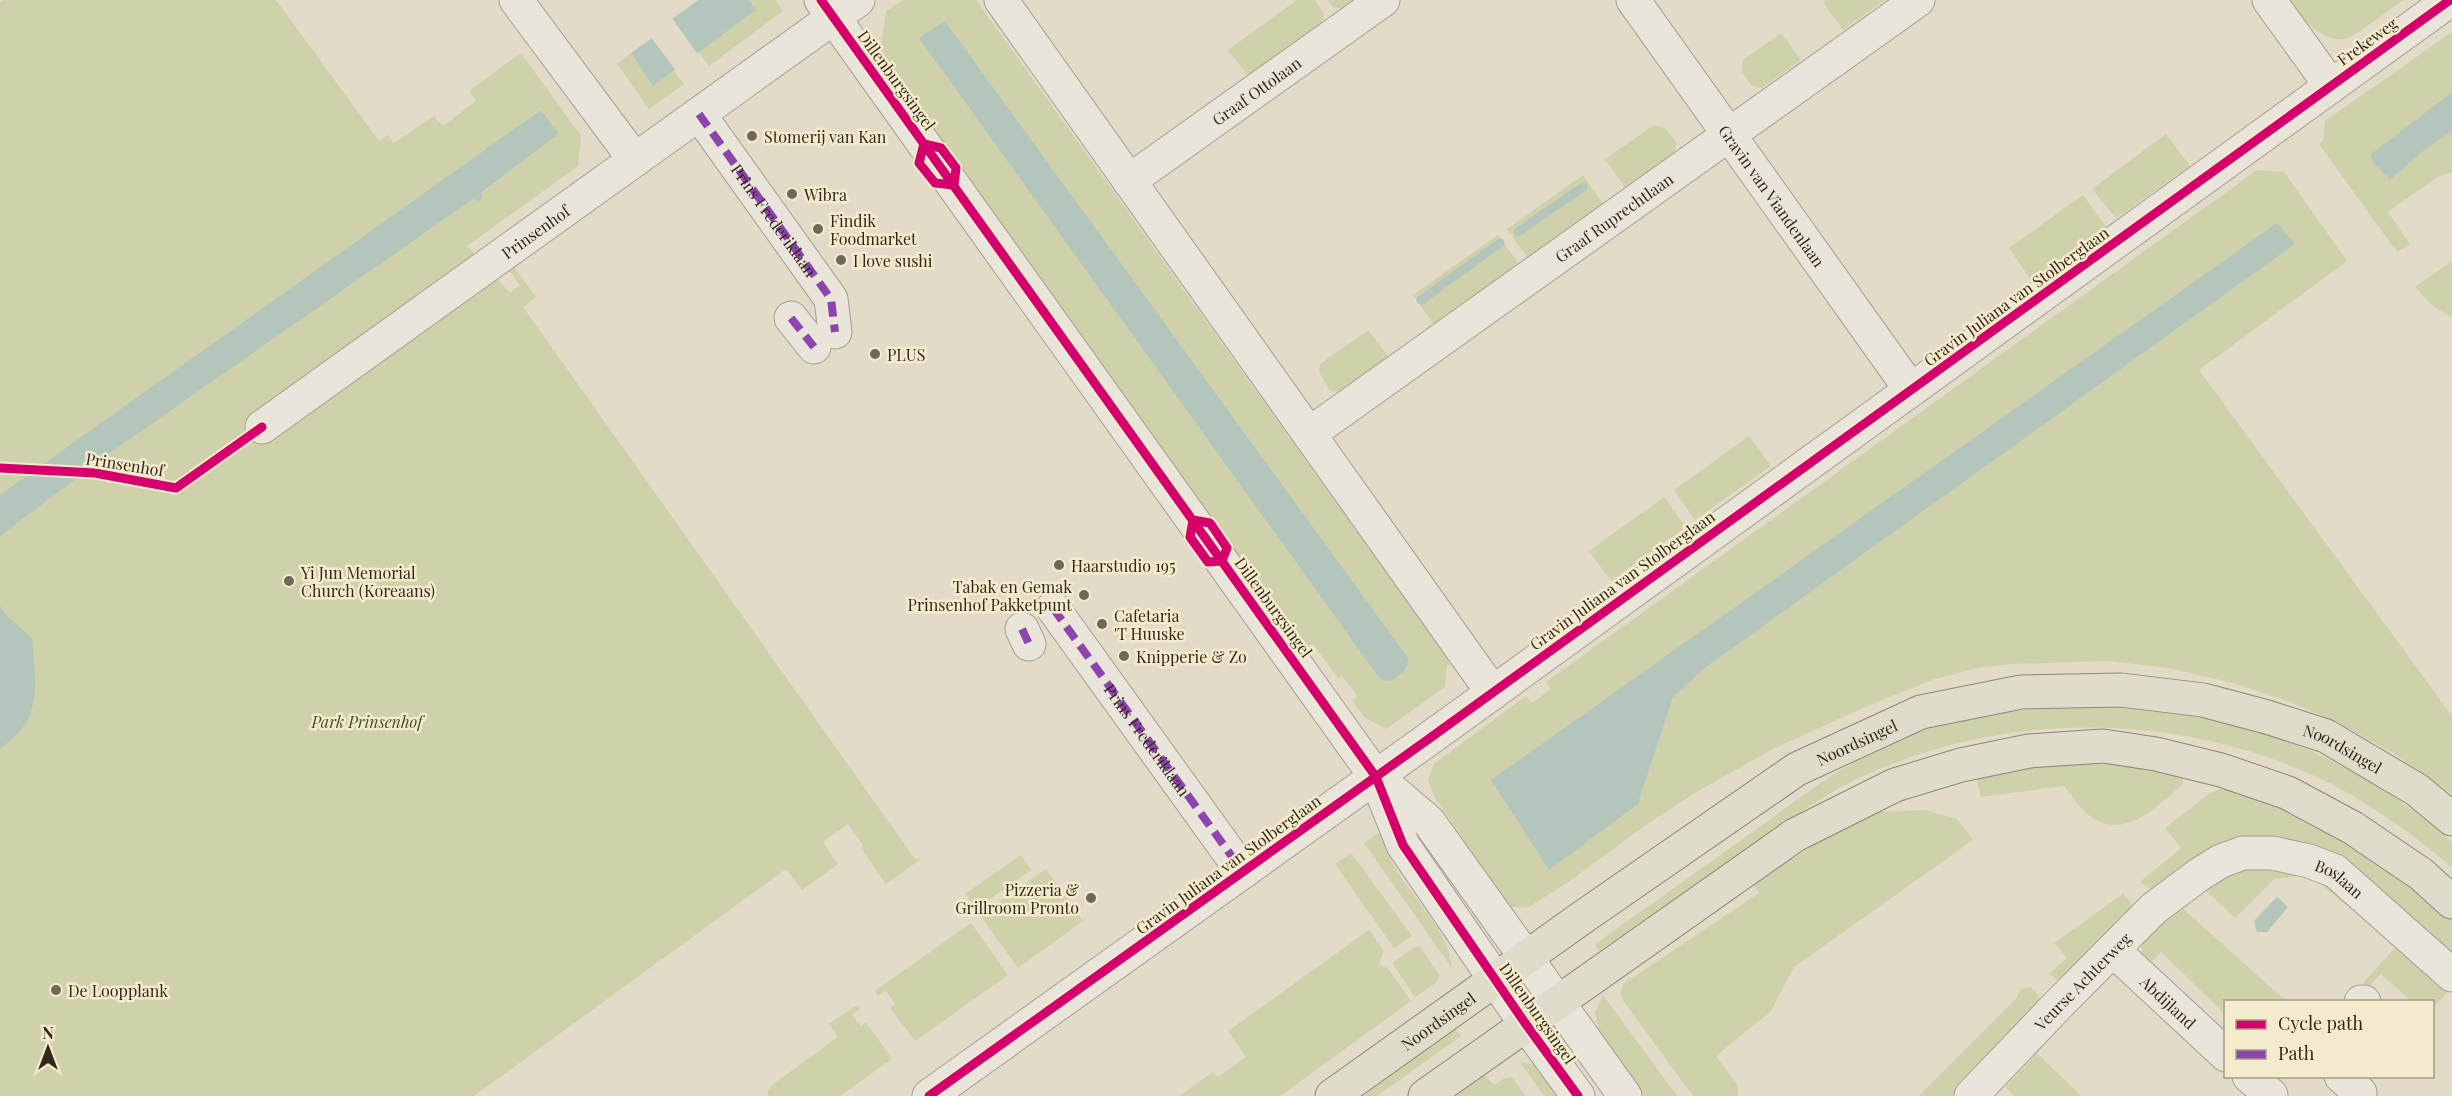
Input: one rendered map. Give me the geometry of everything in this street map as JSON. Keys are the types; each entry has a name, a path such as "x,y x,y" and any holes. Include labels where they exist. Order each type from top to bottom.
{"main road":[{"name":"Noordsingel","path":"1332,1096 1496,978 1797,769 1921,712 2021,692 2121,690 2203,700 2326,736 2417,790 2452,819"},
{"path":"1425,1096 1796,835 1895,786 1961,765 2029,751 2103,747 2156,754 2220,770 2288,793 2353,828 2421,874 2452,902"}],"street":[{"path":"516,0 635,160"},
{"path":"1001,0 1492,693"},
{"name":"Graaf Ottolaan","path":"1129,181 1383,0"},
{"name":"Gravin van Viandenlaan","path":"1633,0 1911,390"},
{"name":"Graaf Ruprechtlaan","path":"1309,434 1918,0"},
{"path":"2269,0 2331,86"},
{"name":"Frekeweg","path":"2331,86 2450,0"},
{"name":"Prinsenhof","path":"262,427 699,114 838,6"},
{"name":"Dillenburgsingel","path":"838,6 1376,777 1403,845 1578,1096"},
{"name":"Gravin Juliana van Stolberglaan","path":"928,1096 1376,777 2331,86"},
{"name":"Prins Frederiklaan","path":"699,114 831,298 825,340 791,318"},
{"name":"Prins Frederiklaan","path":"1053,608 1243,872"},
{"name":"Dillenburgsingel","path":"1376,777 1429,822 1625,1096"},
{"name":"Boslaan","path":"2200,874 2221,861 2243,853 2272,853 2309,861 2335,871 2452,975"},
{"name":"Veurse Achterweg","path":"1971,1096 2153,909 2200,874"},
{"name":"Abdijland","path":"2113,950 2224,1054"}],"green space":[{"name":"Park Prinsenhof","path":"3,0 276,0 379,141 388,135 394,143 434,116 443,126 476,101 469,91 521,53 581,136 578,166 467,246 510,293 520,285 506,267 511,263 536,297 523,307 915,859 922,858 886,884 861,848 863,845 848,824 823,842 838,864 802,890 786,869 474,1096 0,1096 0,2","holes":["541,110 559,134 474,199 421,197"]},
{"path":"749,0 775,0 783,11 709,66 699,52 756,10"},
{"path":"903,0 976,0 1444,653 1450,665 1447,665 1445,687 1386,729 1364,717 1352,700 1358,696 1342,676 1338,678 1313,644 1308,647 1278,605 1275,607 876,53 881,47 886,11","holes":["945,21 1409,659 1406,669 920,38"]},
{"path":"1297,0 1315,0 1324,14 1322,22 1248,76 1228,50"},
{"path":"1328,0 1354,0 1342,9 1333,7"},
{"path":"1826,0 1885,0 1843,30 1823,2"},
{"path":"2288,0 2403,0 2353,36 2339,39 2330,38 2314,28"},
{"path":"2452,32 2452,92 2438,102 2390,180 2421,153 2452,131 2452,172 2439,176 2388,212 2410,244 2397,252 2319,144 2323,140 2325,121"},
{"path":"1781,33 1801,60 1762,88 1752,86 1742,72 1743,60"},
{"path":"631,53 653,85 674,71 684,84 649,109 617,64"},
{"path":"1654,125 1665,128 1676,142 1675,155 1627,190 1605,159"},
{"path":"2166,134 2190,166 2116,218 2092,189"},
{"path":"2257,170 2284,172 2347,261 2199,370 2452,716 2452,794 2393,753 2344,726 2290,702 2233,683 2168,668 2108,661 2013,664 1977,668 1932,680 1865,707 1773,749 1700,790 1650,822 1571,880 1529,907 1510,907 1435,798 1428,780 1434,764 1526,696 1532,703 1551,689 1546,682","holes":["2277,223 2295,244 1702,670 1673,698 1638,804 1492,781"]},
{"path":"1583,175 1603,204 1528,258 1507,229"},
{"path":"2083,195 2106,227 2031,280 2009,248"},
{"path":"1498,235 1519,264 1434,325 1413,295"},
{"path":"2452,261 2452,318 2432,305 2415,287"},
{"path":"1368,330 1389,357 1341,392 1330,391 1319,372 1320,364"},
{"path":"1749,436 1771,466 1695,520 1674,490"},
{"path":"1664,497 1686,527 1611,581 1589,551"},
{"path":"2118,706 2183,714 2222,722 2254,730 2315,753 2373,784 2427,821 2452,842 2452,867 2416,838 2358,799 2317,777 2243,749 2188,737 2132,729 2075,728 2019,732 1963,742 1909,758 1857,779 1799,813 1599,951 1595,944 1814,788 1850,764 1888,744 1933,728 1985,716 2038,709"},
{"path":"2083,763 2121,764 2183,774 2183,784 2162,803 2138,819 2125,824 2112,825 2099,821 2085,812 2064,786 1981,797 1976,777 2045,766"},
{"path":"2226,787 2323,821 2452,912 2452,965 2305,851 2165,890 2151,889 2140,882 2181,848 2165,828 2209,794"},
{"path":"1925,810 1957,819 1973,840 1794,967 1771,1011 1716,1056 1738,1086 1738,1096 1693,1096 1622,999 1623,984 1759,893 1752,884 1825,838 1873,812"},
{"path":"1379,833 1397,871 1438,929 1449,954 1452,968 1364,843"},
{"path":"1351,853 1412,936 1394,948 1335,864"},
{"path":"1021,855 1031,870 976,909 965,894"},
{"path":"2233,862 2312,868 2375,916 2368,923 2310,875 2274,879 2235,918 2201,886"},
{"path":"1046,869 1083,921 1018,968 980,915"},
{"path":"2123,894 2129,900 2132,908 2063,984 2049,974 2067,958 2054,943"},
{"path":"2180,906 2285,1000 2224,1000 2224,1013 2161,952 2147,966 2137,957 2143,950 2140,946"},
{"path":"971,923 1008,975 915,1041 890,1008 895,1004 886,991 878,996 875,991"},
{"path":"1369,930 1384,951 1379,963 1384,968 1387,967 1411,1001 1280,1096 1179,1096 1213,1072 1218,1077 1246,1057 1228,1031"},
{"path":"2402,940 2452,987 2434,1007 2434,1000 2410,1000 2381,974 2368,987 2363,983"},
{"path":"1414,947 1420,947 1439,975 1437,982 1415,997 1392,963"},
{"path":"2031,987 2045,1004 1952,1096 1919,1096 2016,999 2021,989"},
{"path":"1603,995 1677,1096 1644,1096 1599,1031 1595,1012"},
{"path":"857,1005 860,1009 852,1015 861,1026 866,1022 892,1059 840,1096 768,1096 772,1085 838,1037 829,1024"},
{"path":"1455,1029 1461,1036 1377,1096 1363,1096"},
{"path":"2037,1053 2081,1096 2014,1096 2005,1087"},
{"path":"1520,1062 1541,1066 1569,1096 1544,1096"},
{"path":"1484,1074 1494,1085 1505,1078 1512,1077 1525,1096 1452,1096"}],"shaded area":[{"path":"698,0 749,0 756,10 653,86 631,53 675,22 672,19"},
{"path":"945,21 1409,659 1405,670 1397,677 1390,681 1380,679 919,38"},
{"path":"2452,92 2452,131 2421,153 2390,180 2374,163 2370,155"},
{"path":"541,110 559,134 481,193 483,197 479,201 473,199 110,453 0,536 0,495"},
{"path":"2277,223 2295,244 1702,670 1673,698 1638,804 1549,870 1491,780"},
{"path":"0,606 7,616 32,638 35,695 24,726 0,749"},
{"path":"2277,897 2288,907 2267,932 2257,932 2254,921"}],"pier":[{"path":"671,17 699,56 677,72 650,36 671,22"}],"waterway":[{"path":"1518,232 1583,187"},
{"path":"1421,300 1500,243"}],"marked path":[{"path":"699,114 831,299 835,332"},
{"path":"791,318 814,347"},
{"path":"1053,608 1243,872"},
{"path":"1022,629 1029,644"}],"cycle path":[{"path":"821,0 1376,777 1403,845 1578,1096"},
{"path":"929,1096 1430,738 2450,0"},
{"path":"924,144 941,148 956,168 954,185 935,183 919,163 924,144"},
{"path":"0,468 95,473 176,488 262,427"},
{"path":"1193,520 1210,523 1227,548 1222,561 1208,562 1190,537 1193,520"}],"place":[{"name":"Stomerij van Kan","path":"752,136"},
{"name":"Wibra","path":"792,194"},
{"name":"Findik Foodmarket","path":"818,229"},
{"name":"I love sushi","path":"841,260"},
{"name":"PLUS","path":"875,354"},
{"name":"Haarstudio 195","path":"1059,565"},
{"name":"Yi Jun Memorial Church (Koreaans)","path":"289,581"},
{"name":"Tabak en Gemak Prinsenhof Pakketpunt","path":"1084,595"},
{"name":"Cafetaria 'T Huuske","path":"1102,624"},
{"name":"Knipperie & Zo","path":"1124,656"},
{"name":"Pizzeria & Grillroom Pronto","path":"1091,898"},
{"name":"De Loopplank","path":"56,990"}]}
